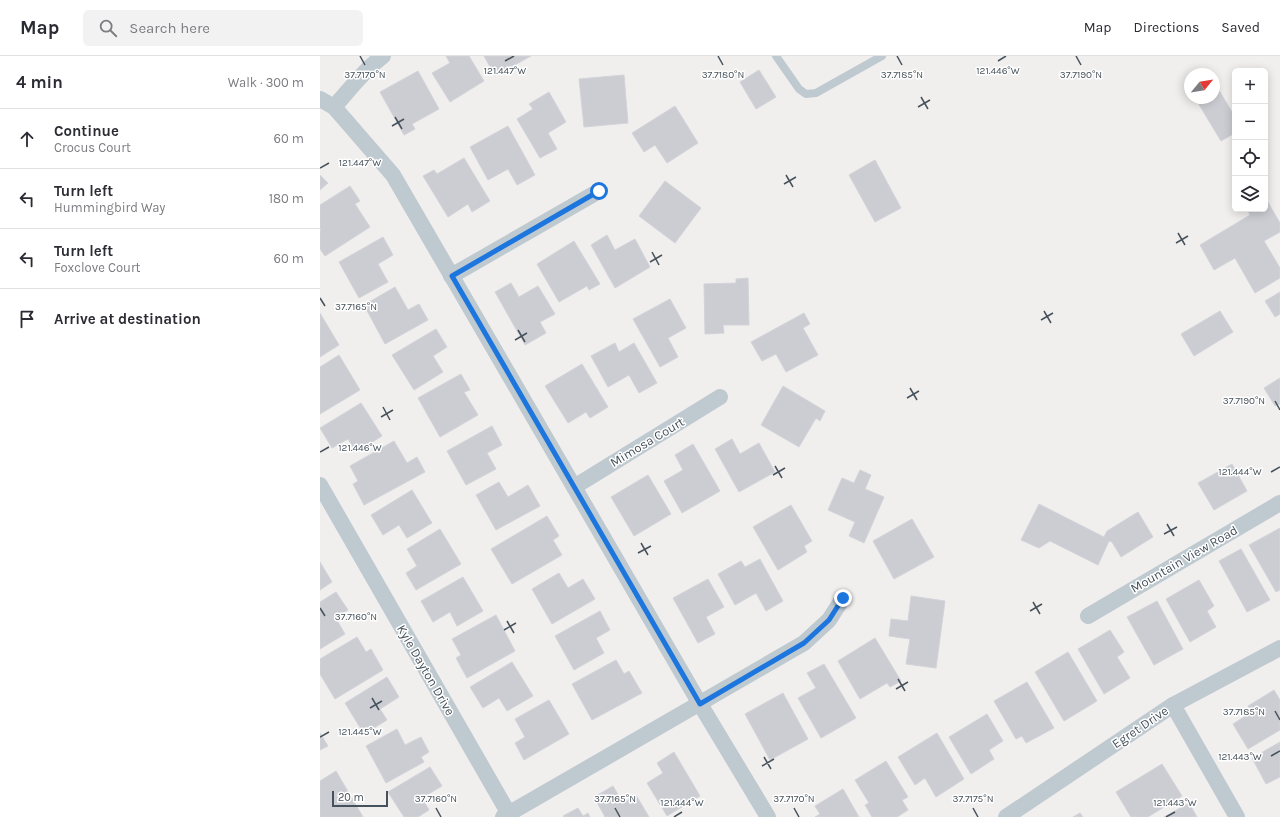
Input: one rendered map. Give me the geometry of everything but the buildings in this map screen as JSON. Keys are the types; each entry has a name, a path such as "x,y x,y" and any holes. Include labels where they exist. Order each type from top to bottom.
{"street":[{"path":"334,107 359,77 371,65 384,56"},
{"path":"320,99 334,107 393,175 700,704 768,817"},
{"path":"452,276 599,191"},
{"name":"Mimosa Court","path":"574,487 720,397"},
{"name":"Kyle Dayton Drive","path":"320,485 506,815"},
{"name":"Mountain View Road","path":"1088,616 1280,503"},
{"path":"506,815 804,643 829,620 843,598"},
{"name":"Egret Drive","path":"1006,817 1173,705 1280,648"},
{"path":"1173,705 1237,817"}],"lane":[{"path":"776,56 799,89 806,94 816,93 882,56"}],"route":[{"path":"599,191 452,276 700,704 804,643 829,620 843,598"}]}
